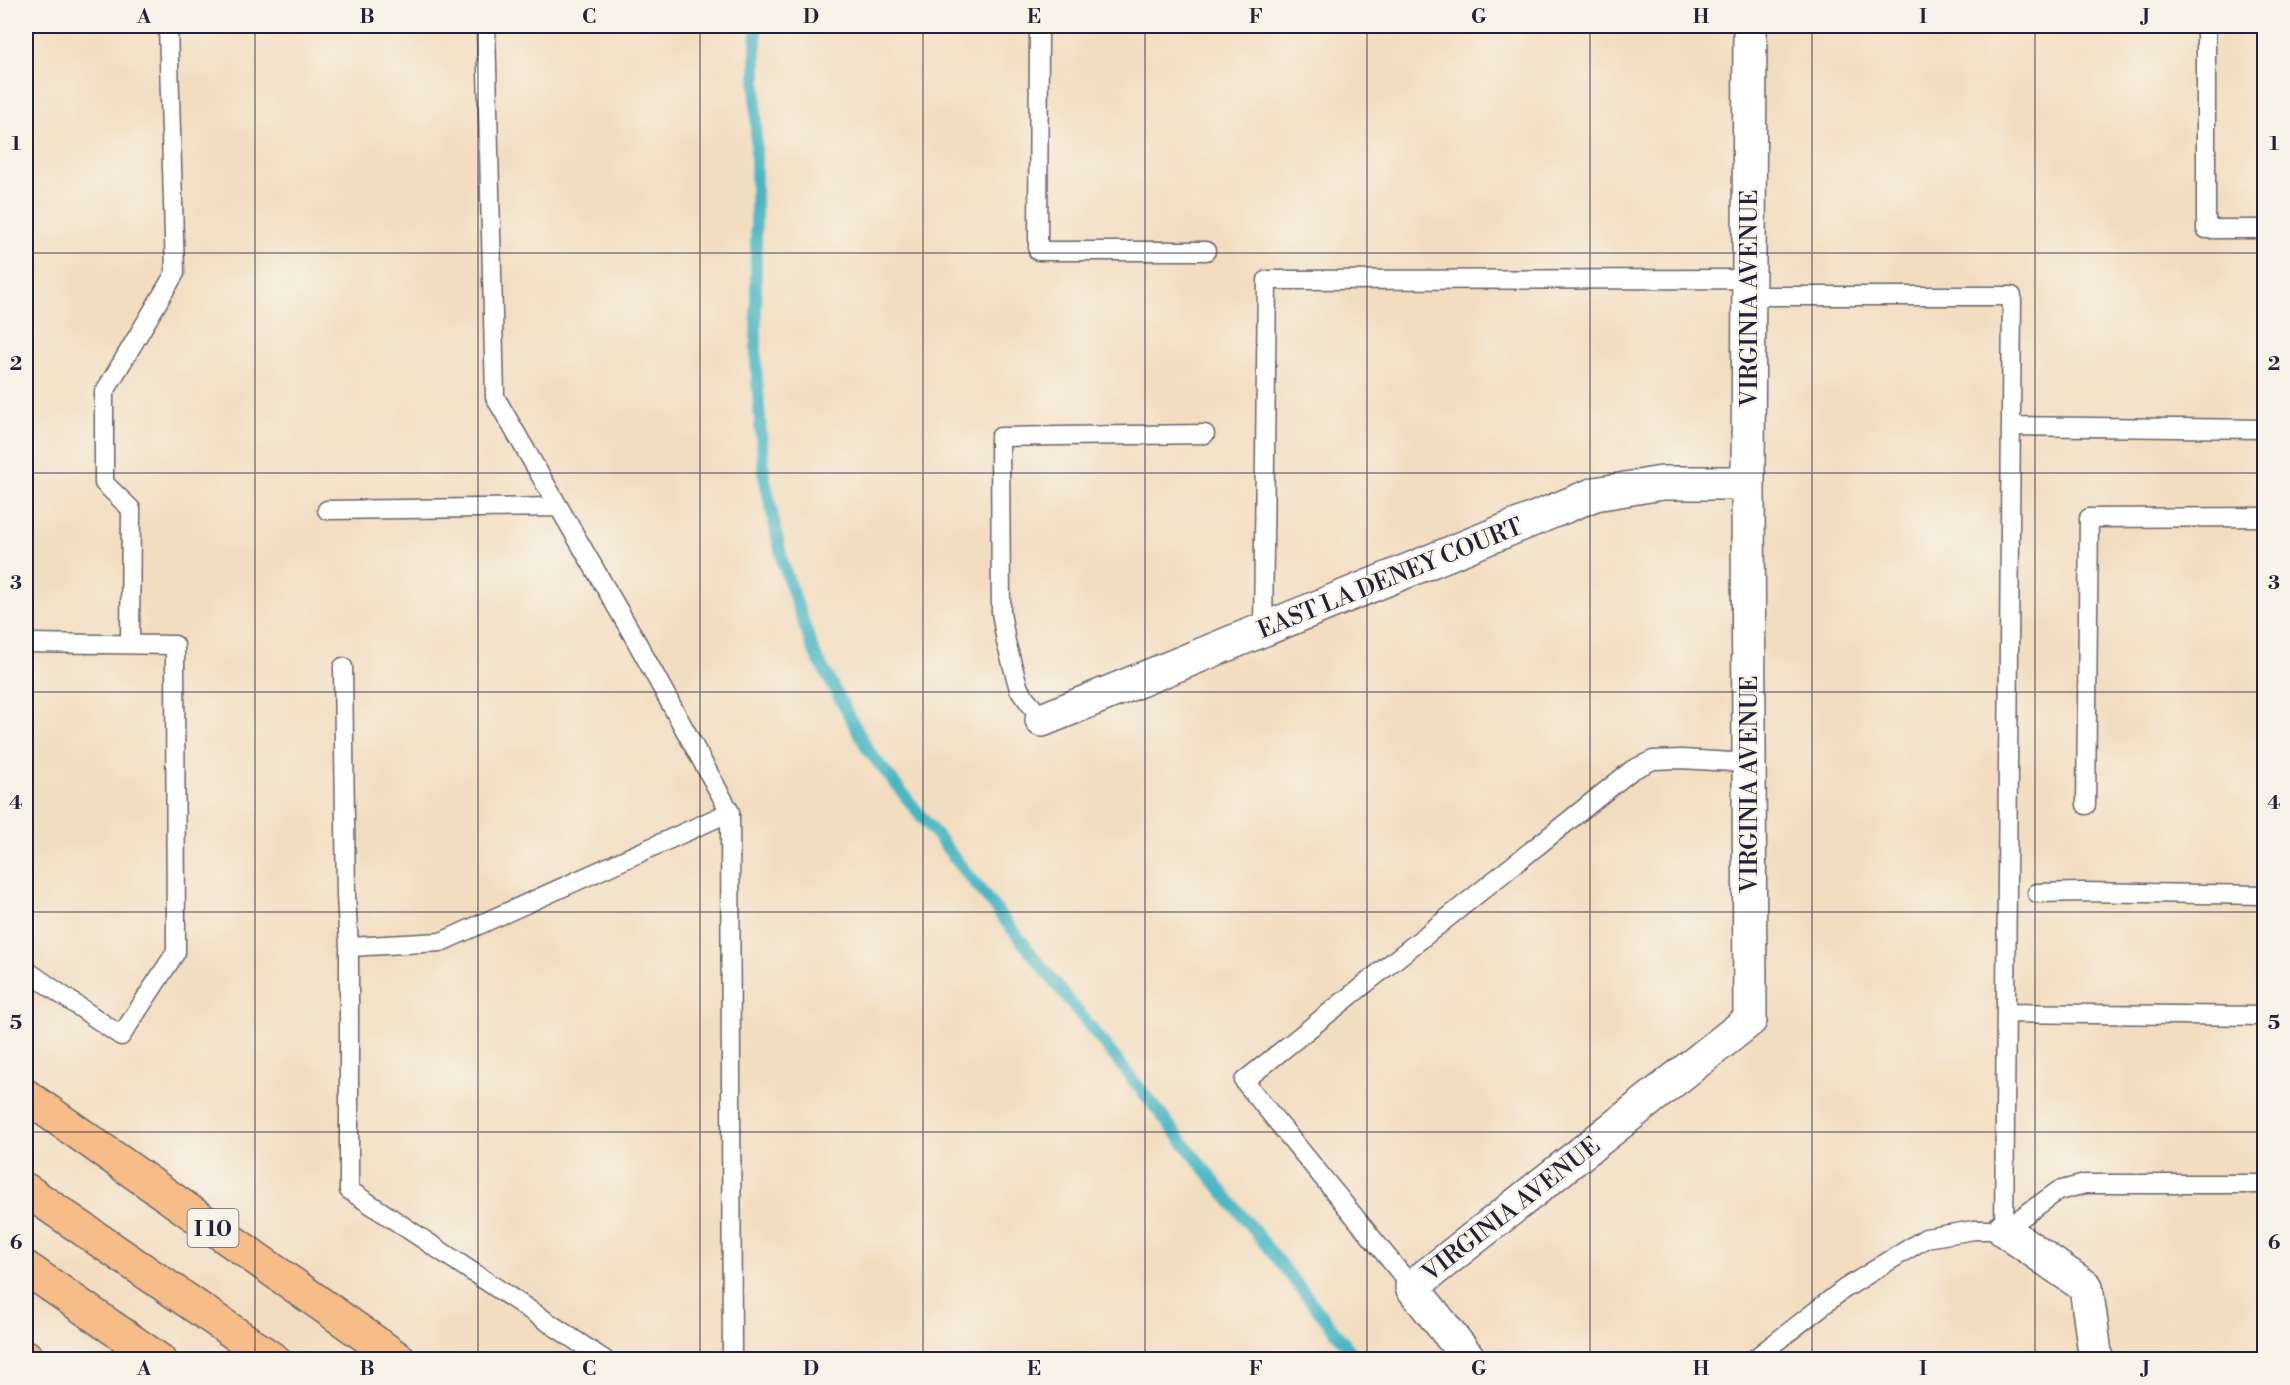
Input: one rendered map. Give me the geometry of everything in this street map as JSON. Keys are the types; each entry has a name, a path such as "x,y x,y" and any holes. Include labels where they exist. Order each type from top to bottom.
{"highway":[{"name":"I 10","path":"26,1096 400,1359"},
{"path":"26,1190 274,1359"},
{"path":"26,1268 159,1359"}],"street":[{"name":"VIRGINIA AVENUE","path":"1470,1359 1412,1287 1750,1020 1748,483 1750,26"},
{"name":"EAST LA DENEY COURT","path":"1042,720 1595,494 1662,483 1748,483"},
{"path":"2004,1230 2086,1287 2096,1359"}],"lane":[{"path":"130,644 131,509 104,483 104,393 175,273 168,26"},
{"path":"486,26 495,397 634,636 730,812 732,1359"},
{"path":"1039,26 1038,251 1206,251"},
{"path":"2206,26 2206,229 2265,229"},
{"path":"1263,631 1267,280 1749,287 2012,296 2004,1230"},
{"path":"2011,426 2265,429"},
{"path":"1042,720 1019,689 1010,664 1003,622 1000,437 1205,434"},
{"path":"327,510 558,507"},
{"path":"2086,805 2089,518 2265,517"},
{"path":"26,643 175,645 176,952 121,1036 26,970"},
{"path":"343,667 346,896 349,947 349,1190 605,1359"},
{"path":"1412,1287 1244,1081 1632,770 1653,760 1681,759 1749,763"},
{"path":"349,947 441,942 730,812"},
{"path":"2037,894 2081,892 2265,895"},
{"path":"2006,1013 2265,1016"},
{"path":"1753,1359 1845,1288 1926,1238 1974,1230 2004,1230 2058,1191 2085,1184 2265,1184"}],"waterway":[{"path":"756,26 756,364 764,475 783,564 813,650 868,750 1358,1360"}]}
